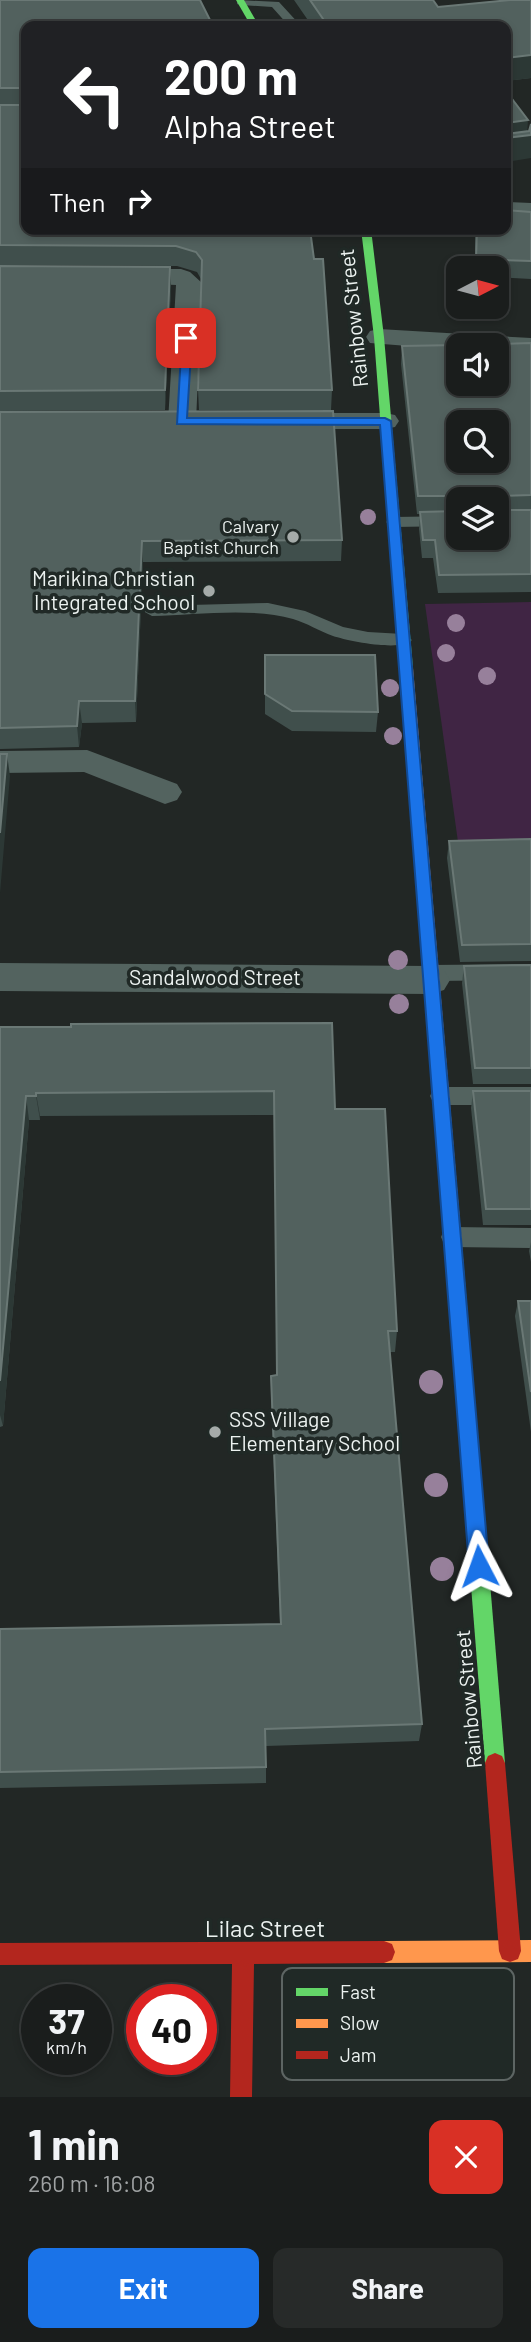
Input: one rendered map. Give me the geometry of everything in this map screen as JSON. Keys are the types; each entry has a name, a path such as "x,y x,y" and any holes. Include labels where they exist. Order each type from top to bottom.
{"street":[{"path":"240,1 252,21"},
{"path":"511,209 531,211"},
{"name":"Rainbow Street","path":"367,235 379,337 510,1951"},
{"path":"95,276 181,277 189,283 181,422"},
{"path":"379,337 531,346"},
{"path":"249,422 385,421"},
{"path":"0,762 87,761 165,792"},
{"name":"Sandalwood Street","path":"0,977 431,976"},
{"name":"Lilac Street","path":"0,1954 531,1951"},
{"path":"241,2097 243,1952"}],"lane":[{"path":"240,1 275,4 290,21"},
{"path":"394,522 446,521"},
{"path":"152,611 268,608 299,615 339,632 368,638 403,640"},
{"path":"431,976 531,972"},
{"path":"441,1096 531,1096"},
{"path":"452,1237 531,1238"}],"shaded area":[{"path":"531,602 531,840 458,842 425,604"}],"building":[{"path":"0,0 200,0 210,21 21,21 21,88 0,88"},
{"path":"310,0 433,0 438,7 531,0 531,55 511,57 511,21 325,21"},
{"path":"511,98 528,120 511,122"},
{"path":"0,105 21,105 21,235 310,235 314,259 323,259 332,390 198,390 202,260 196,252 176,246 0,245"},
{"path":"531,124 531,135 511,137 511,133 529,131"},
{"path":"511,210 531,212 531,261 509,260 509,256 476,256 477,235 511,235"},
{"path":"0,266 170,267 165,390 0,391"},
{"path":"531,343 531,495 509,496 509,487 446,487 446,496 418,496 402,346 446,345 446,396 509,396 509,344"},
{"path":"333,411 342,540 142,541 135,701 79,701 77,726 0,728 0,412"},
{"path":"509,510 531,510 531,574 439,575 435,540 423,540 420,512 446,511 446,550 509,550"},
{"path":"265,655 375,655 378,712 292,711 265,694"},
{"path":"0,754 7,754 0,833"},
{"path":"531,839 531,944 462,945 449,841"},
{"path":"531,965 531,1068 475,1068 464,966"},
{"path":"332,1023 335,1109 385,1109 397,1331 388,1331 422,1724 265,1729 266,1767 0,1772 0,1629 281,1624 271,1376 277,1375 274,1091 36,1093 36,1096 26,1096 0,1381 0,1027 71,1027 71,1024"},
{"path":"473,1091 531,1091 531,1209 486,1209"},
{"path":"518,1301 531,1301 531,1392"}],"traffic: fast":[{"path":"240,0 252,21"},
{"path":"367,235 379,337 406,668"},
{"path":"455,1269 495,1763"}],"traffic: slow":[{"path":"406,668 455,1269"},
{"path":"384,1952 531,1951"}],"traffic: jam":[{"path":"495,1763 510,1951"},
{"path":"241,2097 243,1952"},
{"path":"0,1954 384,1952"}],"place":[{"name":"Calvary Baptist Church","path":"293,537"},
{"name":"Marikina Christian Integrated School","path":"209,591"},
{"name":"SSS Village Elementary School","path":"215,1432"}],"route":[{"path":"186,338 181,422 385,421 479,1566"}]}
